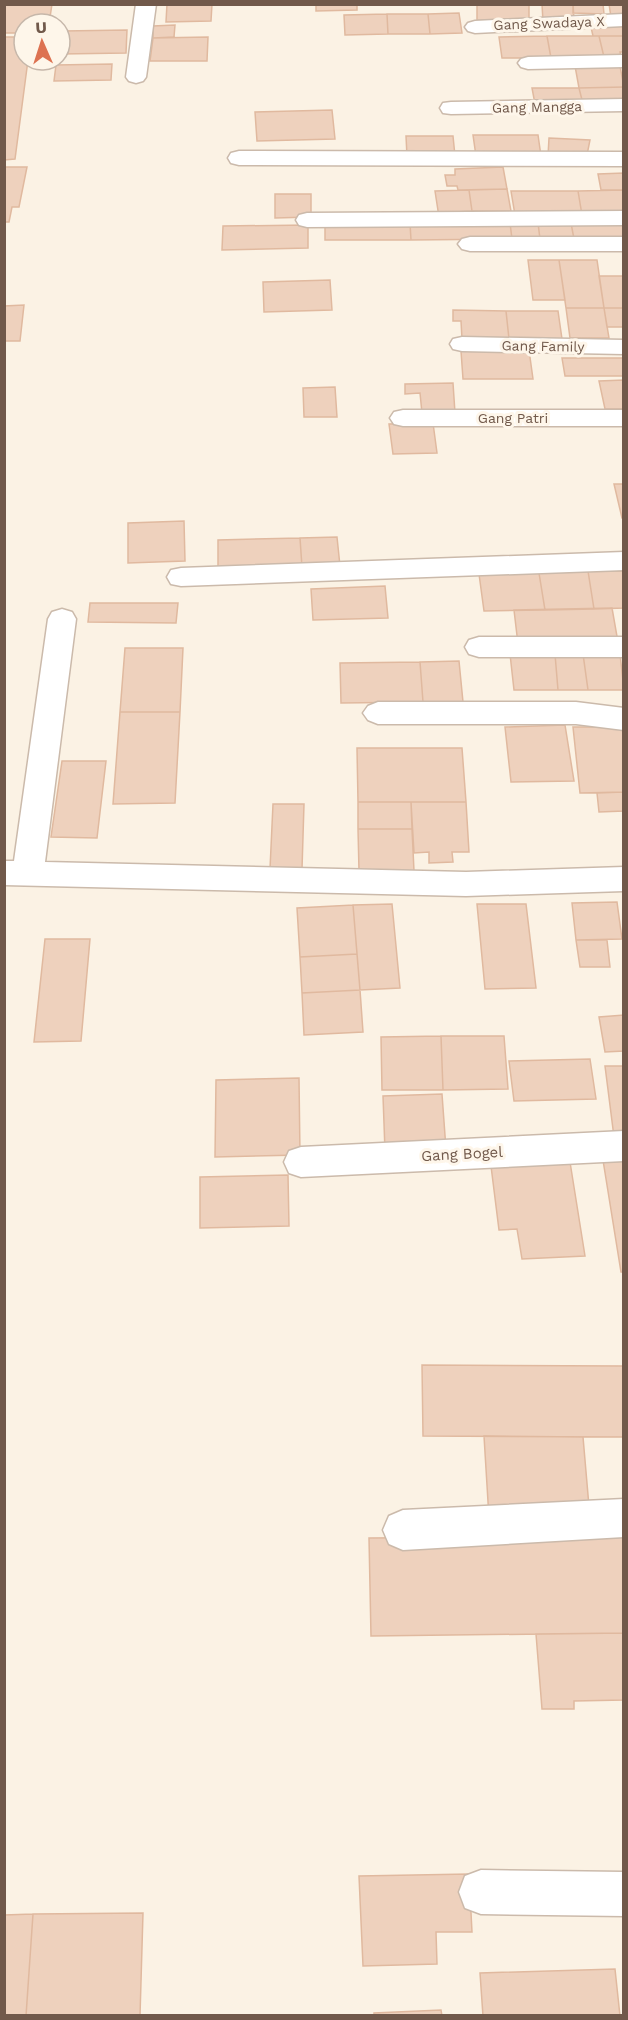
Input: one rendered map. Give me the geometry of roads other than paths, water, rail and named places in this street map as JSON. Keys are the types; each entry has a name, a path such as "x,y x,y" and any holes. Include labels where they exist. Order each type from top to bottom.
{"street":[{"path":"136,77 146,4"},
{"name":"Gang Swadaya X","path":"475,27 624,20"},
{"path":"528,63 624,62"},
{"name":"Gang Mangga","path":"451,108 624,105"},
{"path":"239,158 624,159"},
{"path":"307,220 624,218"},
{"path":"470,244 624,244"},
{"name":"Gang Family","path":"462,344 624,347"},
{"name":"Gang Patri","path":"403,418 624,417"},
{"path":"182,577 624,561"},
{"path":"62,619 16,873 466,884 624,879"},
{"path":"479,647 624,647"},
{"path":"378,713 576,713 624,719"},
{"name":"Gang Bogel","path":"301,1162 624,1146"},
{"path":"403,1530 624,1518"},
{"path":"481,1892 624,1894"}]}
